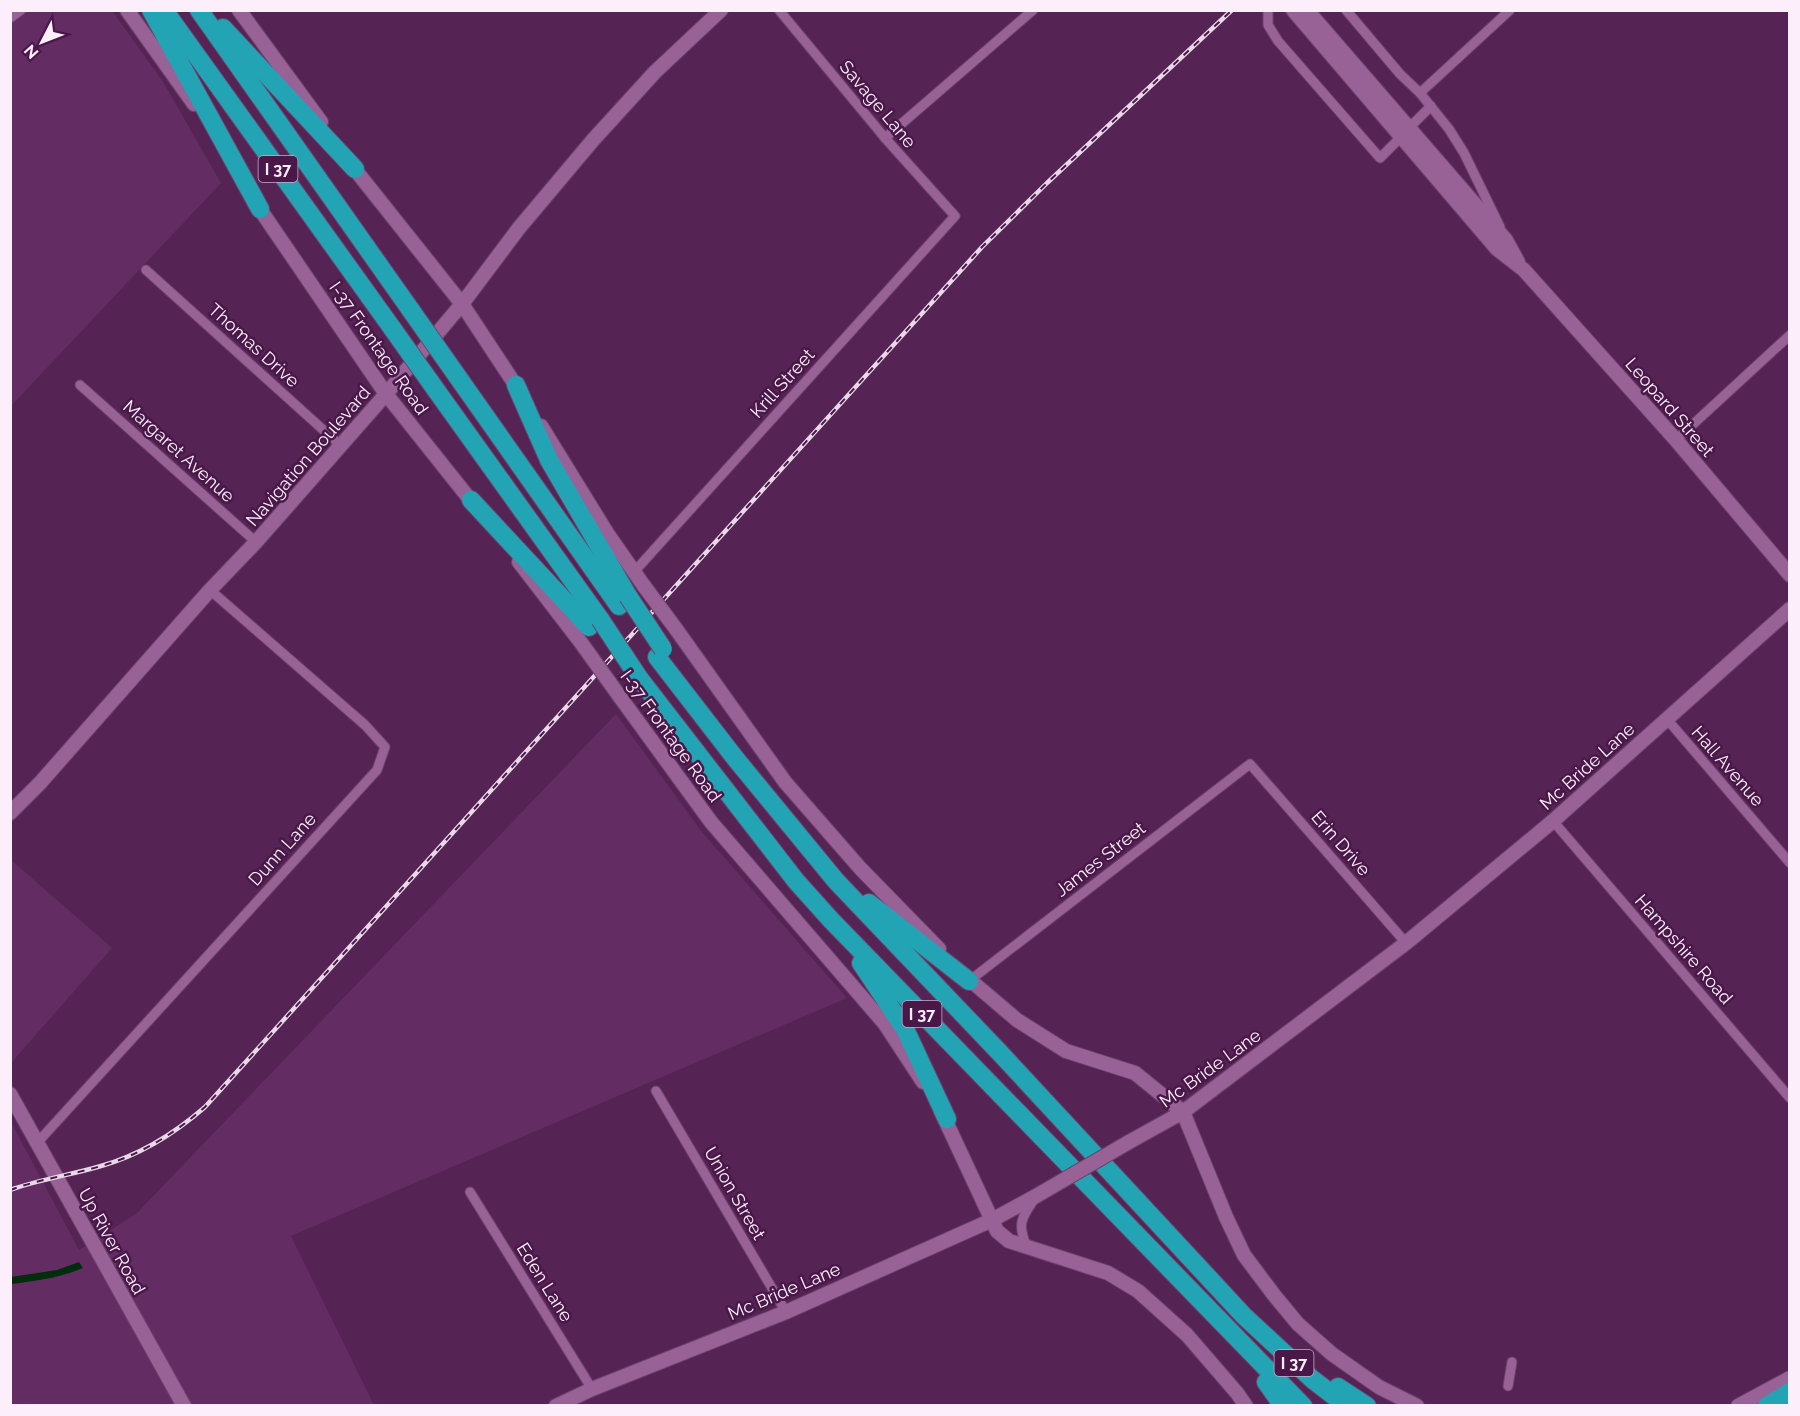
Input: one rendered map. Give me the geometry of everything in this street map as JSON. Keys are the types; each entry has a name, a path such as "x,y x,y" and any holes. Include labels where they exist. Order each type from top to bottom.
{"highway":[{"path":"151,10 260,209"},
{"name":"I 37","path":"164,10 436,390 590,630 639,678 796,881 831,920 1228,1330 1283,1406"},
{"name":"I 37","path":"199,10 455,373 624,601 700,713 767,798 836,881 1002,1054 1244,1316 1312,1379 1347,1406"},
{"path":"207,10 355,169"},
{"path":"516,385 549,460 624,601"},
{"path":"471,500 590,630"},
{"path":"767,798 862,897 969,981"},
{"path":"831,920 905,1029 947,1119"},
{"path":"1244,1316 1265,1327 1332,1383 1367,1406"},
{"path":"1228,1330 1303,1406"},
{"path":"1767,1406 1790,1392"}],"main road":[{"name":"I-37 Frontage Road","path":"127,10 186,92 260,209 386,394 471,500"},
{"path":"239,10 355,169 462,304 516,385 607,533 785,782 860,868 969,981 1017,1020 1066,1051 1135,1072 1183,1112 1244,1255 1274,1295 1298,1324 1332,1354 1379,1387 1417,1406"},
{"name":"Navigation Boulevard","path":"10,813 40,783 386,394 462,304 519,228 593,140 655,72 721,10"},
{"name":"Leopard Street","path":"1301,13 1405,133 1506,240 1520,266"},
{"name":"Leopard Street","path":"1405,133 1497,249 1520,266 1676,440 1790,575"},
{"name":"Mc Bride Lane","path":"556,1406 592,1389 786,1312 992,1220 1183,1112 1406,943 1553,821 1790,609"},
{"name":"I-37 Frontage Road","path":"590,630 620,697 711,822 885,1024 947,1119 992,1220 1002,1236 1027,1248 1108,1273 1138,1291 1187,1335 1246,1406"},
{"name":"Up River Road","path":"10,1094 184,1406"},
{"path":"1738,1406 1790,1378"}],"street":[{"path":"10,18 21,10"},
{"name":"Savage Lane","path":"780,10 885,138 955,216"},
{"path":"885,138 1033,10"},
{"path":"1268,10 1268,26 1278,41 1380,158 1431,106"},
{"path":"1346,10 1449,129 1464,153 1506,240"},
{"path":"1420,93 1510,10"},
{"name":"Krill Street","path":"634,572 955,216"},
{"name":"Thomas Drive","path":"146,270 340,445"},
{"path":"1676,440 1790,335"},
{"name":"Margaret Avenue","path":"80,385 256,542"},
{"name":"Dunn Lane","path":"37,1143 377,770 385,747 365,725 210,590"},
{"name":"Hall Avenue","path":"1666,718 1790,863"},
{"name":"James Street","path":"969,981 1250,764"},
{"name":"Erin Drive","path":"1250,764 1406,943"},
{"name":"Hampshire Road","path":"1553,821 1790,1098"},
{"name":"Union Street","path":"656,1091 786,1312"},
{"name":"Eden Lane","path":"470,1192 592,1389"},
{"path":"1027,1248 1020,1225 1036,1196"},
{"path":"1508,1386 1512,1362"}],"shaded area":[{"path":"11,11 112,11 162,80 221,183 11,406"},
{"path":"616,714 702,832 847,998 291,1236 374,1405 11,1405 10,1120 79,1250 136,1214"},
{"path":"11,860 112,948 11,1063"},
{"path":"79,1262 83,1268 47,1279 11,1284 11,1277 57,1270"}],"railway":[{"path":"10,1190 101,1166 129,1156 169,1135 205,1107 982,247 1232,10"}]}
